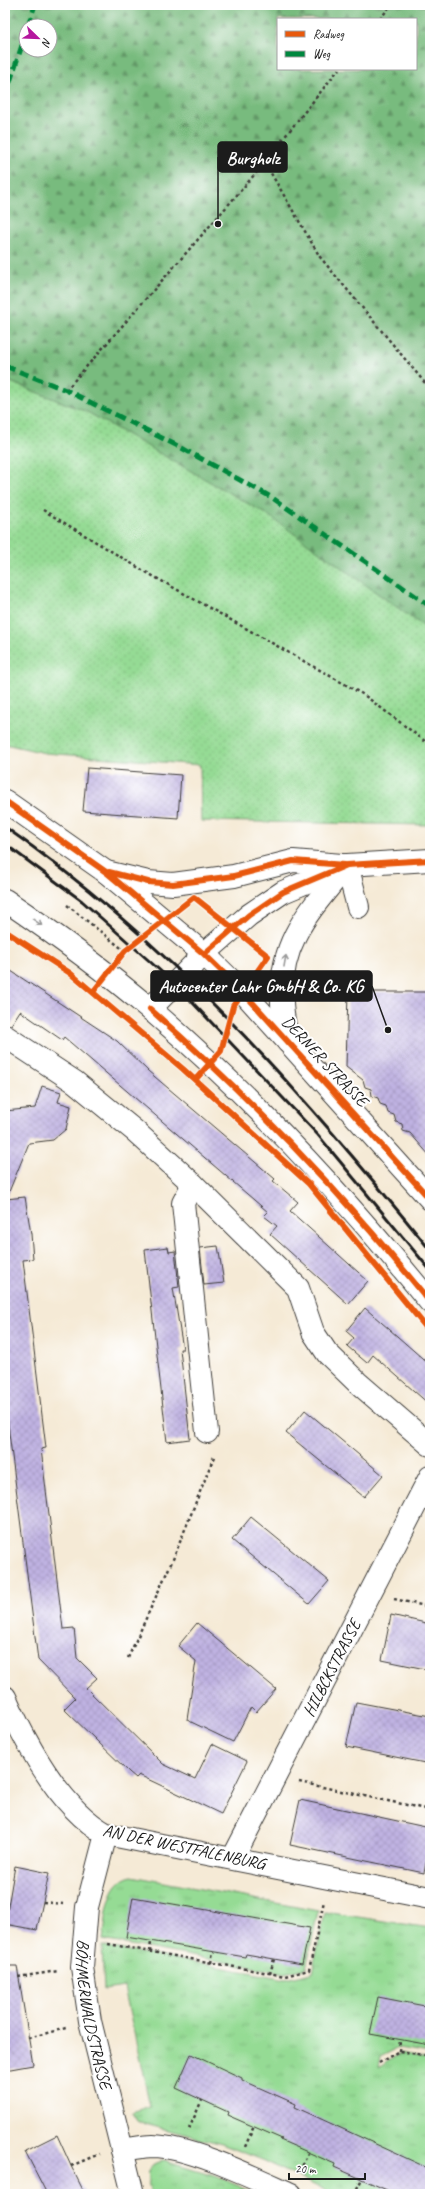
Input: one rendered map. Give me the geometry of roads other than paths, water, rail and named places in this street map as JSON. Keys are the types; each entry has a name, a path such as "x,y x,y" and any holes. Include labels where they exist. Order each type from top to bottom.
{"street":[{"name":"DERNER STRASSE","path":"5,801 106,872 204,954 243,992 430,1199"},
{"path":"106,872 148,882 173,884 234,876 293,861 347,866 430,860"},
{"path":"347,866 358,907"},
{"path":"150,1009 204,954 249,915 283,892 347,866"},
{"path":"288,1042 282,1002 286,954 297,931 347,866"},
{"path":"5,900 62,939 150,1009 210,1062 332,1186 384,1244 430,1302"},
{"path":"5,1036 75,1082 135,1131 193,1184 298,1288 313,1332 327,1353 357,1382 430,1445"},
{"path":"193,1184 183,1203 207,1432"},
{"name":"HILBCKSTRASSE","path":"233,1858 430,1477"},
{"name":"AN DER WESTFALENBURG","path":"5,1698 22,1735 61,1794 94,1827 106,1834 430,1898"},
{"name":"BÖHMERWALDSTRASSE","path":"106,1834 87,1907 82,1967 90,2021 133,2194"},
{"path":"122,2147 152,2146 180,2150 235,2170 291,2194"}],"railway":[{"path":"5,827 65,872 123,920 179,970 284,1078 334,1134 430,1250"},
{"path":"5,844 82,901 174,983 318,1135 430,1270"}],"place":[{"name":"Burgholz","path":"218,224"},
{"name":"Autocenter Lahr GmbH & Co. KG","path":"388,1030"}]}
